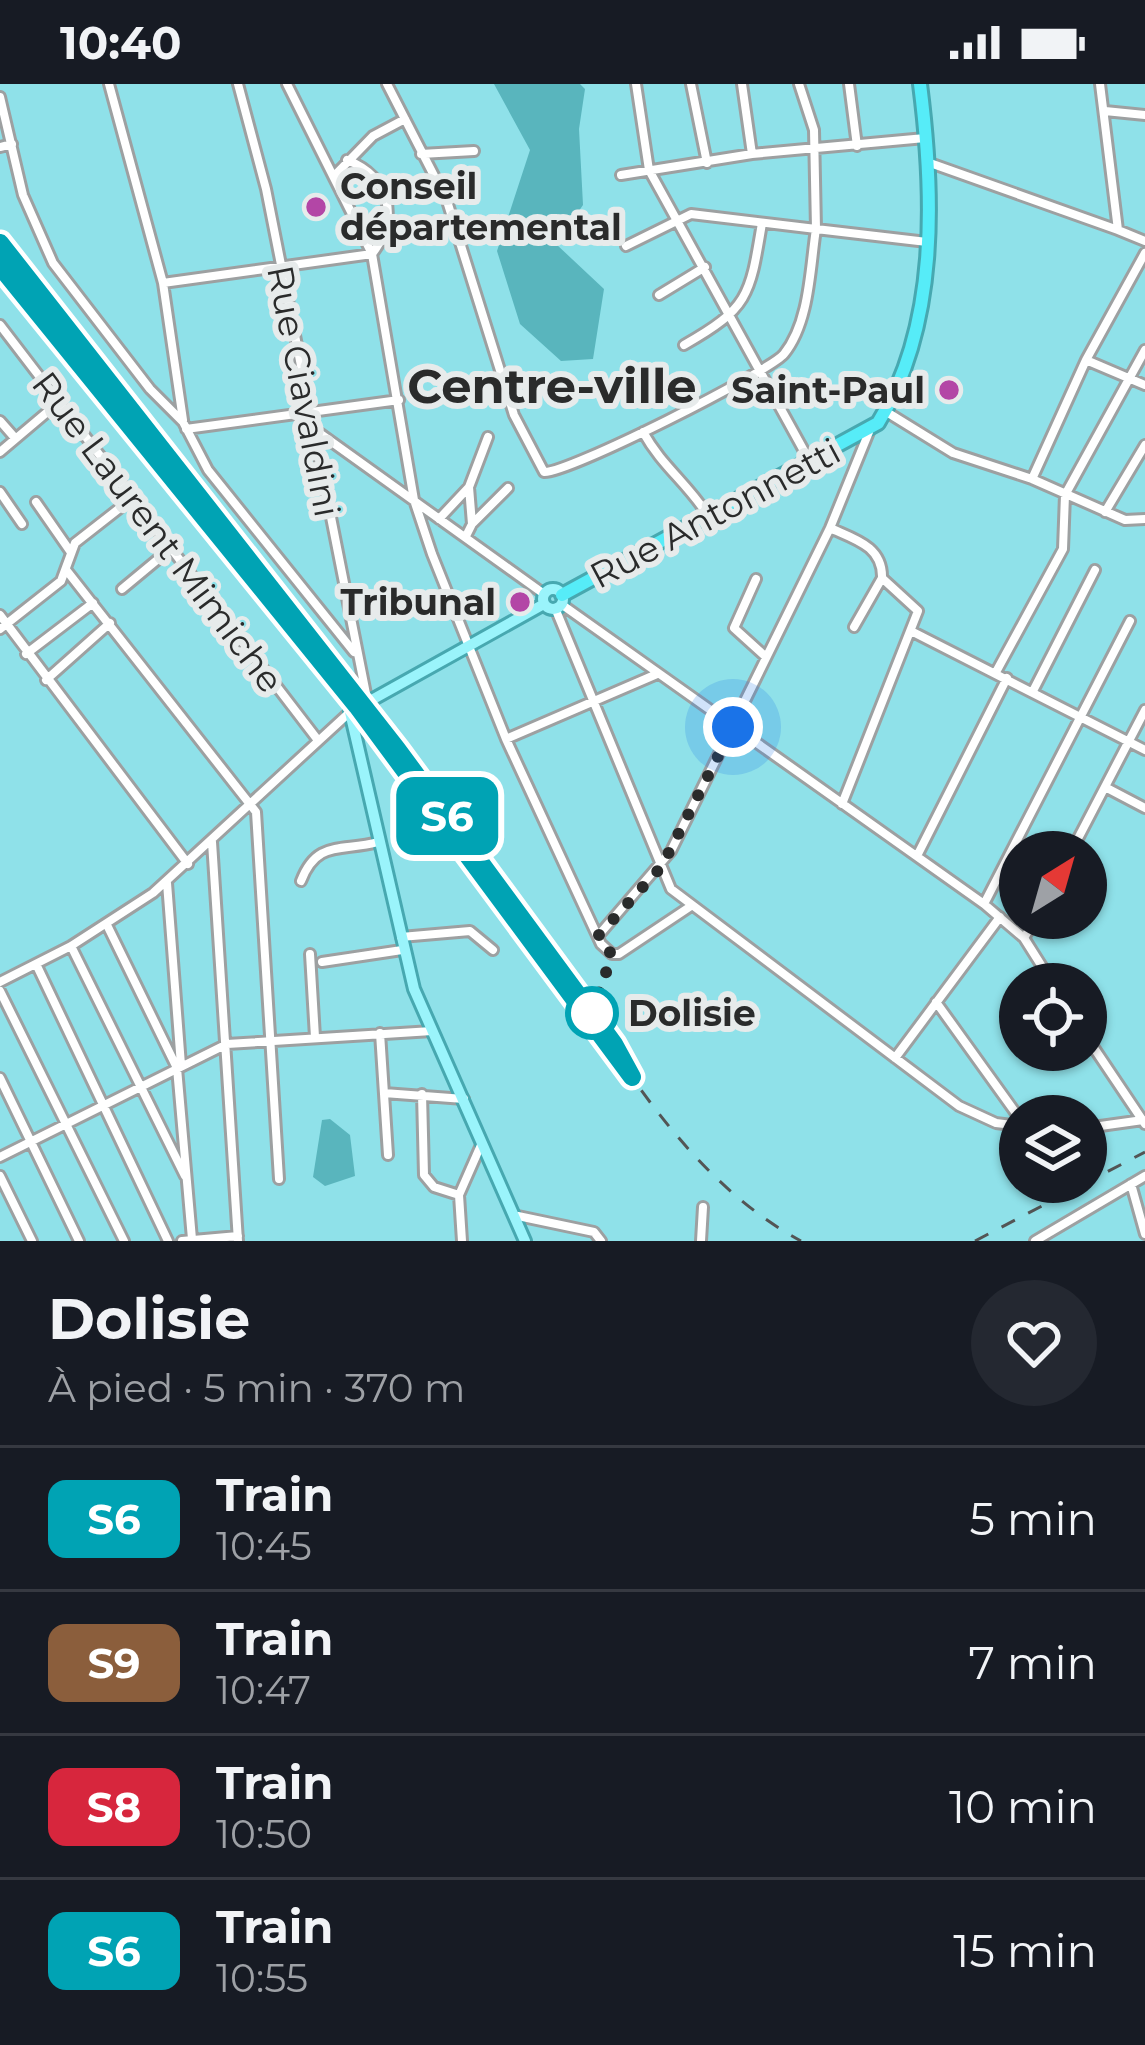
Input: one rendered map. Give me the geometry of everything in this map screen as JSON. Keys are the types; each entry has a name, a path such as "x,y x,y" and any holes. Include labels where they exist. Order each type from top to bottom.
{"highway":[{"path":"869,432 885,411 920,299 930,163 920,84"},
{"name":"Rue Antonnetti","path":"553,601 706,514 869,432"}],"main road":[{"path":"525,1241 518,1216 432,1031 401,943 350,712 553,601"}],"street":[{"path":"109,84 163,283 185,425"},
{"name":"Rue Ciavaldini","path":"238,84 280,264 354,652 368,700"},
{"path":"287,84 372,254 413,500 506,740 598,936 606,950 619,954 691,906"},
{"path":"387,84 452,217 514,415 538,467 553,473 643,432 786,352 796,327 816,229 816,148 799,84"},
{"path":"636,84 650,170 810,461"},
{"path":"691,84 706,163"},
{"path":"742,84 752,154"},
{"path":"849,84 856,146"},
{"path":"1100,84 1118,230"},
{"path":"0,97 23,195 46,251 151,389 185,425 208,470 354,652"},
{"path":"1105,111 1145,115"},
{"path":"334,175 387,125 405,119"},
{"path":"621,175 752,154 926,137"},
{"path":"0,147 12,144"},
{"path":"421,154 474,151"},
{"path":"347,160 374,176 389,204 387,230 372,254"},
{"path":"930,163 1145,241"},
{"path":"626,246 679,217 709,214 927,242"},
{"path":"684,345 731,319 751,280 762,223"},
{"path":"1032,479 1086,360 1145,253"},
{"path":"163,283 372,254"},
{"path":"659,295 704,268"},
{"name":"Rue Laurent Mimiche","path":"0,325 4,338 317,739"},
{"path":"996,672 1063,549 1065,495 1145,350"},
{"path":"1086,360 1145,385"},
{"path":"185,425 399,400"},
{"path":"0,452 58,403"},
{"path":"885,411 953,453 1032,479 1105,512 1136,522 1145,519"},
{"path":"0,421 15,438"},
{"path":"311,427 999,916"},
{"path":"643,432 664,471 687,482 706,514"},
{"path":"598,936 662,866 830,528 869,432"},
{"path":"439,519 469,488 488,437"},
{"path":"1105,512 1145,445"},
{"path":"469,488 472,524"},
{"path":"466,536 508,488"},
{"path":"0,492 22,524"},
{"path":"3,627 67,572 70,550 130,500"},
{"path":"36,502 70,550"},
{"path":"830,528 869,547 882,564 882,578 854,627"},
{"path":"122,590 170,550"},
{"path":"1033,691 1095,570"},
{"path":"67,572 252,803 279,1179"},
{"path":"842,804 917,607 882,578"},
{"path":"756,579 734,628 766,658"},
{"path":"553,601 671,889 971,1114 999,1119"},
{"path":"26,654 93,603"},
{"path":"0,615 3,627 188,864"},
{"path":"984,904 1130,620"},
{"path":"46,680 110,623"},
{"path":"911,631 1145,750"},
{"path":"506,740 657,674"},
{"path":"917,856 1007,678"},
{"path":"1082,831 1145,710"},
{"path":"124,1241 0,987 107,925 167,881 350,712"},
{"path":"1105,787 1145,808"},
{"path":"167,881 189,1183 187,1240 238,1239 212,840"},
{"path":"301,881 308,863 327,848 378,842"},
{"path":"895,1058 999,918"},
{"path":"107,925 179,1066"},
{"path":"322,962 470,931 494,950"},
{"path":"71,946 189,1183"},
{"path":"310,954 315,1037"},
{"path":"37,966 168,1241"},
{"path":"936,1002 1001,1095"},
{"path":"0,1157 227,1044 432,1031"},
{"path":"380,1034 388,1155"},
{"path":"1107,1064 1140,1107 1144,1122 1107,1126"},
{"path":"0,1078 79,1241"},
{"path":"384,1093 464,1099"},
{"path":"422,1094 424,1175 434,1187 459,1196"},
{"path":"462,1241 459,1196 483,1140"},
{"path":"1035,1241 1145,1175"},
{"path":"0,1176 32,1241"},
{"path":"1130,1183 1145,1234"},
{"path":"701,1241 703,1207"},
{"path":"518,1216 594,1232 601,1241"}],"shaded area":[{"path":"0,84 1145,84 1145,1241 0,1241"},
{"path":"494,84 580,84 585,89 579,129 583,205 556,244 604,289 593,359 561,361 520,324 497,251 530,150"},
{"path":"330,1119 350,1135 355,1176 325,1186 313,1177 322,1120"}],"railway":[{"path":"0,243 397,749 614,1044 631,1077"},
{"path":"624,1066 702,1164 749,1206 801,1241"},
{"path":"975,1241 1145,1152"}],"train":[{"name":"S6","path":"0,243 397,749 614,1044 632,1077 357,706 132,435 0,266"}],"place":[{"name":"Conseil départemental","path":"316,207"},
{"name":"Saint-Paul","path":"949,390"},
{"name":"Tribunal","path":"520,602"},
{"name":"Dolisie","path":"592,1013"}],"district":[{"name":"Centre-ville","path":"552,386"}],"route":[{"path":"592,1013 612,955 598,936 662,866 733,727"}]}
